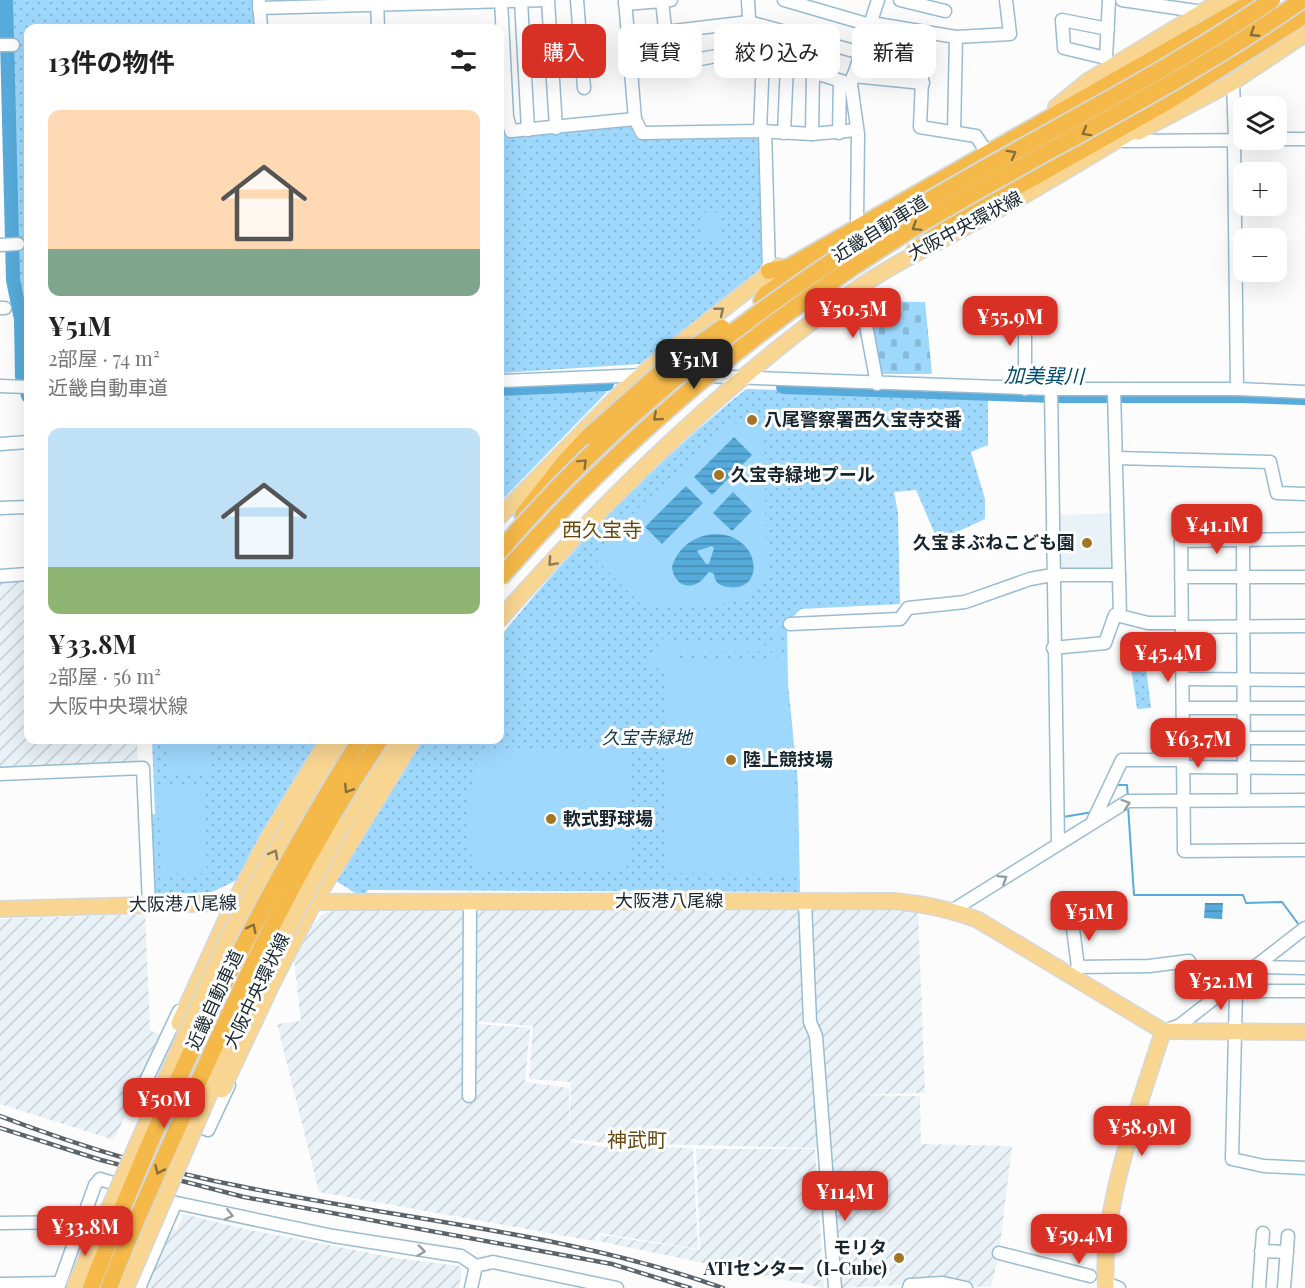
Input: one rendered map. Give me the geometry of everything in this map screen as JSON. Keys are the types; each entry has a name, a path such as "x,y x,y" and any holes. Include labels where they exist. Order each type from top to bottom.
{"highway":[{"path":"769,271 789,267 897,207 1256,0"},
{"name":"近畿自動車道","path":"504,545 550,495 630,418 721,342 773,303 918,207 1166,68 1272,0"},
{"name":"近畿自動車道","path":"504,574 563,508 643,429 689,389 782,317 927,220 1164,88 1302,0"},
{"path":"915,251 955,222 1170,100 1305,15"},
{"path":"504,544 564,463 589,436 669,366 722,328 777,320 766,309 762,300 766,294 897,207"},
{"name":"近畿自動車道","path":"91,1288 125,1203 241,950 298,840 358,744"},
{"name":"近畿自動車道","path":"109,1288 162,1164 256,957 314,846 378,744"}],"main road":[{"path":"1056,107 1109,63 1222,0"},
{"path":"504,512 642,375 769,271 1198,27 1239,0"},
{"name":"大阪中央環状線","path":"504,615 630,480 781,345 859,288 915,251 960,231 1077,164 1216,80 1305,20"},
{"path":"1077,164 1233,82 1305,34"},
{"path":"87,1254 104,1194 235,902 268,838 326,744"},
{"path":"64,1286 87,1254 229,935 290,824 339,744"},
{"name":"大阪中央環状線","path":"126,1288 243,1016 340,827 394,744"},
{"path":"134,1267 149,1250 272,984 314,902 411,744"},
{"name":"大阪港八尾線","path":"0,909 235,902 894,901 953,910 978,920 1075,972 1163,1031 1305,1032"},
{"path":"1109,1283 1115,1200 1125,1153 1163,1031"}],"street":[{"path":"501,0 501,24"},
{"path":"521,0 522,24"},
{"path":"261,24 259,4 547,0 549,24"},
{"path":"577,0 584,88"},
{"path":"627,24 625,2 671,0"},
{"path":"748,0 749,22"},
{"path":"784,0 871,24 878,0"},
{"path":"900,0 945,11"},
{"path":"936,34 956,37 1010,34 1006,0"},
{"path":"1108,29 1062,20 1064,48 1109,63 1109,0"},
{"path":"1127,0 1203,12"},
{"path":"662,1 664,24"},
{"path":"377,2 378,24"},
{"path":"702,28 749,22 852,48"},
{"path":"954,132 956,37"},
{"path":"839,133 848,80 852,71"},
{"path":"525,78 528,130"},
{"path":"553,78 556,128"},
{"path":"632,78 635,119 642,132 762,131 812,134 857,130"},
{"path":"763,78 762,131 769,271"},
{"path":"784,133 787,78"},
{"path":"812,134 813,78"},
{"path":"839,78 922,83"},
{"path":"922,78 920,127 976,136 984,148"},
{"path":"848,80 857,130 858,220"},
{"path":"1233,82 1233,96"},
{"path":"504,119 511,131 635,119"},
{"path":"1287,139 1305,139"},
{"path":"1122,141 1233,140"},
{"path":"1234,150 1237,389"},
{"path":"1,244 18,244"},
{"path":"859,288 877,384"},
{"path":"1025,305 1025,388"},
{"path":"504,381 642,375 745,376 777,380 1025,388 1051,394 1237,389 1305,392"},
{"path":"0,386 24,387"},
{"path":"1051,394 1053,648 1058,843"},
{"path":"1114,394 1120,616"},
{"path":"0,444 24,442"},
{"path":"1116,458 1270,462 1276,493 1305,494"},
{"path":"0,508 24,507"},
{"path":"1305,539 1180,541 1184,851 1305,850"},
{"path":"1243,540 1244,800"},
{"path":"0,576 24,574"},
{"path":"790,624 900,619 908,608 965,602 1030,579 1052,575 1119,575"},
{"path":"1181,577 1305,577"},
{"path":"1053,648 1105,643 1115,615 1148,622 1182,625 1305,626"},
{"path":"1183,679 1305,680"},
{"path":"1183,708 1305,708"},
{"path":"1183,738 1305,738"},
{"path":"1096,815 1122,760 1305,768"},
{"path":"0,774 143,768 149,905"},
{"path":"953,910 1058,843 1096,815 1128,801 1305,800"},
{"path":"469,1096 470,900"},
{"path":"805,902 810,1022 816,1036 835,1288"},
{"path":"1072,921 1075,972 1189,961 1192,978"},
{"path":"1163,1031 1180,1026 1235,987 1254,967 1304,930"},
{"path":"209,958 192,985 136,1102 208,1130 263,1011 272,984"},
{"path":"1254,967 1305,968"},
{"path":"1235,987 1305,991"},
{"path":"1235,987 1232,1159 1264,1166 1305,1168"},
{"path":"0,1284 64,1286 82,1222 95,1185 100,1179 172,1202 333,1236 461,1256 476,1266 493,1262 617,1288"},
{"path":"139,1288 173,1209 172,1202"},
{"path":"0,1224 82,1222"},
{"path":"1259,1288 1263,1233"},
{"path":"1284,1288 1288,1236"},
{"path":"1261,1251 1287,1252"},
{"path":"999,1253 1088,1282 1109,1283"},
{"path":"471,1288 476,1266"},
{"path":"909,1288 910,1285 944,1283 966,1288"}],"shaded area":[{"path":"734,437 752,455 712,495 694,477"},
{"path":"686,486 703,503 662,544 645,527"},
{"path":"733,492 752,511 732,531 713,513"},
{"name":"久宝まぶねこども園","path":"1114,513 1115,572 1059,573 1058,515"},
{"path":"707,535 730,536 742,543 753,562 753,573 749,581 741,586 727,587 718,583 713,573 709,572 701,581 693,585 684,585 677,580 672,567 678,554 694,540","holes":["712,546 714,548 709,564 706,564 697,551"]},
{"path":"24,576 24,744 137,744 138,764 0,770 0,578"},
{"path":"1205,903 1223,903 1222,919 1204,918"},
{"path":"801,908 818,1148 606,1143 570,1139 571,1142 606,1147 693,1148 698,1249 599,1233 594,1241 319,1192 277,1024 301,1021 294,959 309,929 321,915 335,909","holes":["478,1021 533,1026 529,1079 571,1082 569,1136 569,1088 525,1082 530,1028 478,1024"]},
{"path":"809,909 918,910 925,1093 853,1095 920,1096 921,1144 1012,1146 999,1253 991,1287 905,1285 839,1288 820,1029 814,1018"},
{"path":"145,914 150,1030 162,1036 114,1140 0,1104 0,919"},
{"path":"696,1149 815,1149 824,1288 598,1241 601,1235 700,1250"},
{"path":"183,1214 245,1229 396,1258 459,1266 462,1269 459,1288 145,1288 171,1227 177,1230"}],"green space":[{"path":"7,0 255,0 257,24 24,24 24,320 16,280"},
{"path":"632,122 637,135 758,134 763,143 763,267 640,364 504,373 504,133"},
{"path":"700,213 720,213 721,238 701,239"},
{"path":"865,301 925,302 932,374 879,374"},
{"path":"606,385 606,393 504,498 504,391"},
{"name":"久宝寺緑地","path":"746,389 988,397 988,445 971,452 985,499 985,519 938,541 916,490 894,492 898,513 900,604 801,609 787,622 788,684 798,783 800,892 368,890 366,893 357,894 336,881 391,786 420,744 504,744 504,632 586,538 647,476"},
{"name":"久宝寺緑地プール","path":"732,418 737,425 764,426 766,576 756,589 727,602 692,606 642,605 595,559 597,557 594,554 599,549 606,549 626,528 622,524"},
{"name":"陸上競技場","path":"774,629 780,629 781,658 773,657 772,651 678,652 672,658 784,659 795,773 796,874 667,873 667,669 650,668 651,655 656,654 658,642 666,637 674,640 754,640 754,646 771,645 775,641"},
{"path":"1144,651 1151,708 1137,709 1129,653"},
{"path":"152,744 316,744 237,880 212,892 154,895 149,815 155,814"},
{"path":"167,744 210,744 212,772 169,774"},
{"name":"軟式野球場","path":"550,749 630,750 630,863 622,871 473,871 470,808 473,775 478,762 485,752 550,752"},
{"path":"204,785 207,873 161,874 158,786"}],"waterway":[{"name":"加美巽川","path":"6,0 13,280 21,319 24,383"},
{"name":"加美巽川","path":"504,389 607,384"},
{"name":"加美巽川","path":"783,387 1057,396 1305,398"},
{"path":"1115,785 1127,785 1128,798"},
{"path":"1128,806 1134,895 1243,895 1246,903 1282,902 1299,925"},
{"path":"1063,817 1093,812"}],"railway":[{"path":"0,1116 60,1138 182,1173 304,1199 546,1241 665,1269 723,1288"},
{"path":"0,1128 101,1160 244,1197 612,1264 690,1288"}],"place":[{"name":"八尾警察署西久宝寺交番","path":"752,420"},
{"name":"久宝寺緑地プール","path":"719,475"},
{"name":"久宝まぶねこども園","path":"1087,543"},
{"name":"陸上競技場","path":"731,760"},
{"name":"軟式野球場","path":"551,819"},
{"name":"モリタ ATIセンター（I-Cube)","path":"899,1258"}],"district":[{"name":"西久宝寺","path":"602,530"},
{"name":"神武町","path":"637,1140"}]}
